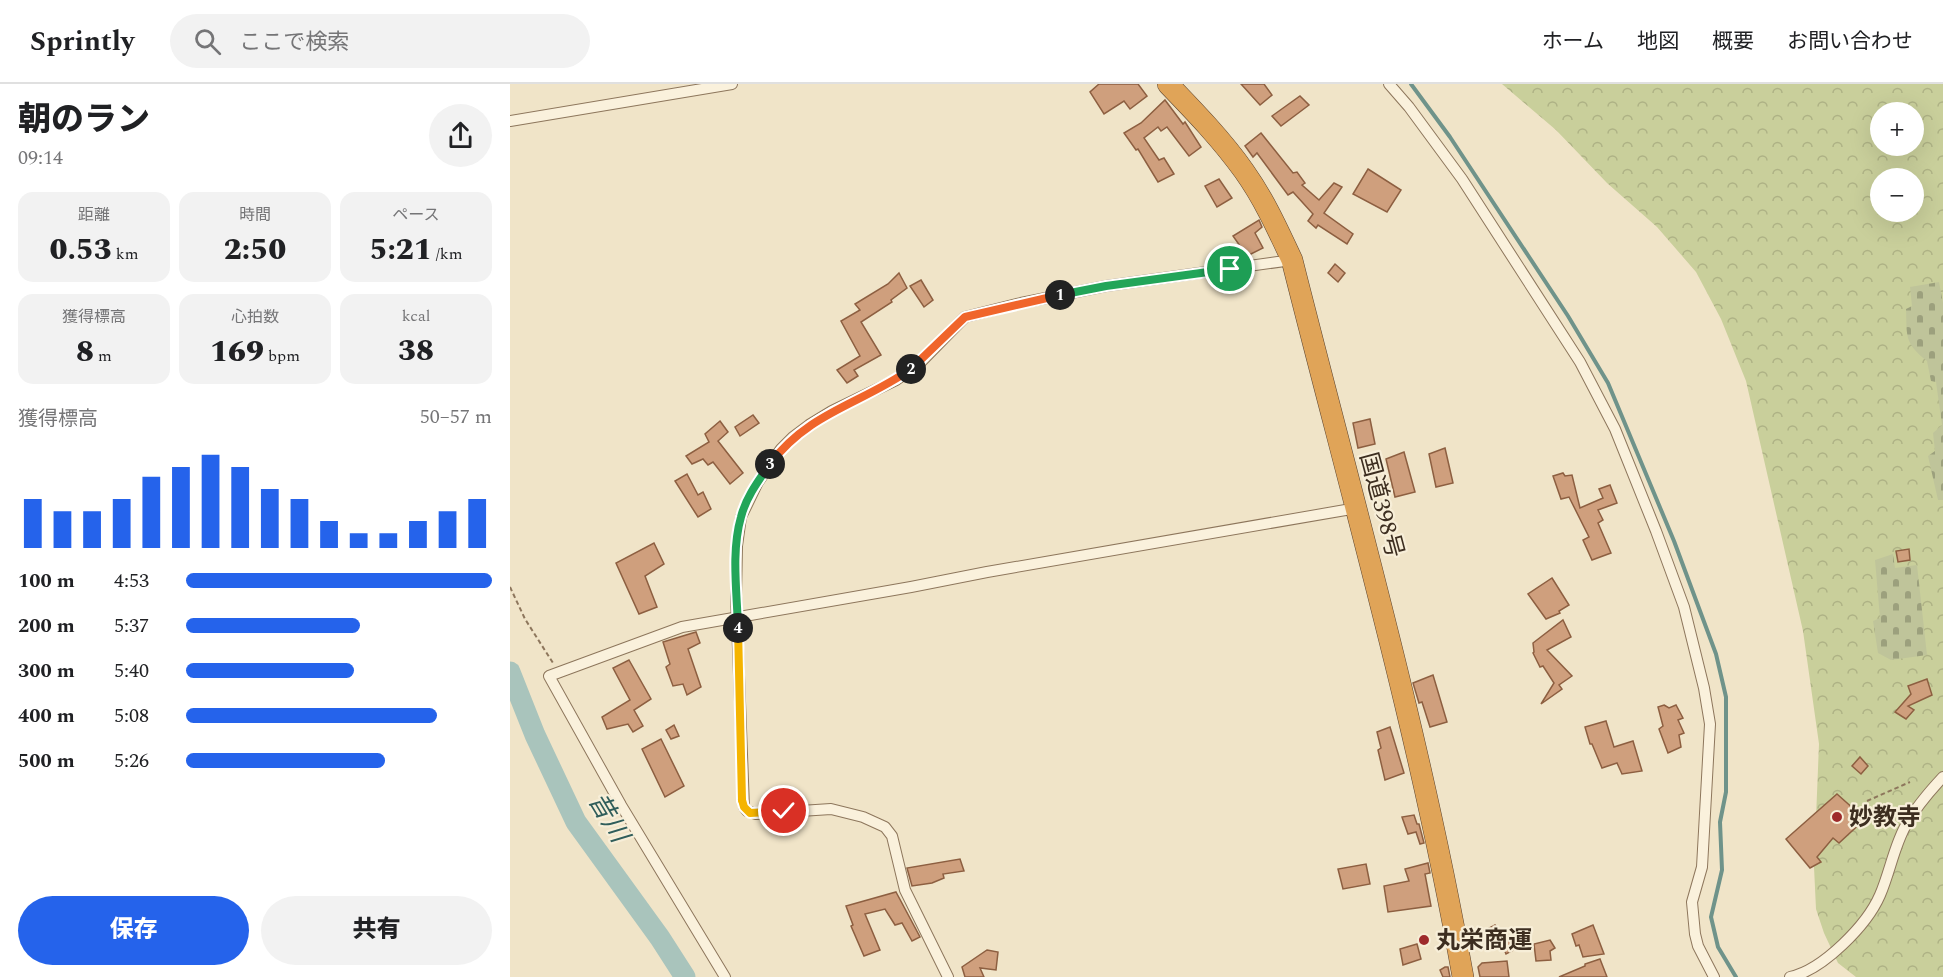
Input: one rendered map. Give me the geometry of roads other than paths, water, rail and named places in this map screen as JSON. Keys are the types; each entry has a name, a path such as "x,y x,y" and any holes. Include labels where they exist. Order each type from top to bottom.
{"highway":[{"name":"国道398号","path":"1168,84 1208,126 1244,172 1273,218 1292,260 1387,626 1454,926 1463,977"}],"street":[{"path":"510,121 732,84"},
{"path":"1389,84 1409,107 1462,179 1580,362 1615,429 1656,531 1683,607 1704,688 1710,724 1702,867 1692,902 1698,946 1714,977"},
{"path":"948,977 905,890 892,836 885,827 863,817 831,809 756,814 750,813 744,807 737,556 741,517 758,482 781,449 809,425 896,380 918,365 965,317 1106,286 1292,260"},
{"path":"725,977 621,805 549,676 668,632 738,617 1357,507"},
{"path":"1790,977 1817,966 1838,951 1866,916 1879,898 1905,827 1926,796 1943,777"}],"waterway":[{"path":"1411,84 1450,137 1568,316 1608,383 1674,541 1716,654 1726,697 1726,792 1720,822 1722,870 1711,917 1718,947 1736,977"},
{"name":"昔川","path":"510,672 535,735 576,822 660,938 685,977"}],"place":[{"name":"妙教寺","path":"1837,817"},
{"name":"丸栄商運","path":"1424,940"}]}
